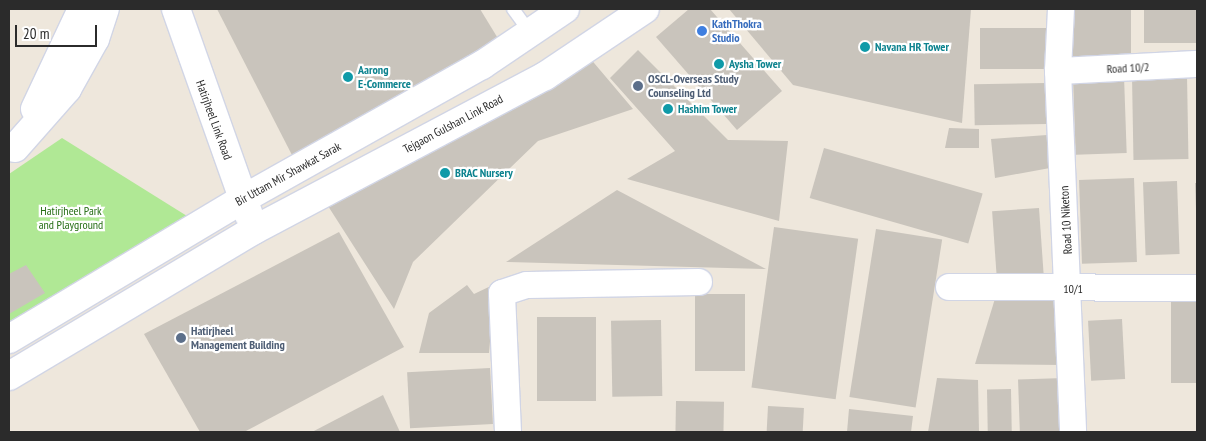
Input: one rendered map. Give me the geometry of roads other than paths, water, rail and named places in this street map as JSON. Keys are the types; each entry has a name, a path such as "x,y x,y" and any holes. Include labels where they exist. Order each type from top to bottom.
{"main road":[{"path":"12,151 71,41 82,9"},
{"path":"12,151 67,90 95,40 105,9"},
{"name":"Hatirjheel Link Road","path":"176,9 254,230"},
{"name":"Bir Uttam Mir Shawkat Sarak","path":"9,339 243,199 532,35 566,9"},
{"name":"Tejgaon Gulshan Link Road","path":"9,376 254,230 545,76 645,9"}],"street":[{"name":"Road 10 Niketon","path":"1061,9 1058,71 1069,289 1073,432"},
{"name":"Road 10/2","path":"1058,71 1197,64"},
{"path":"508,432 502,293 527,285 699,282"},
{"name":"10/1","path":"949,287 1069,289 1197,288"}],"lane":[{"path":"513,9 532,35"}],"place":[{"name":"KathThokra Studio","path":"702,31"},
{"name":"Navana HR Tower","path":"865,47"},
{"name":"Aysha Tower","path":"719,64"},
{"name":"Aarong E-Commerce","path":"348,77"},
{"name":"OSCL-Overseas Study Counseling Ltd","path":"638,86"},
{"name":"Hashim Tower","path":"668,109"},
{"name":"BRAC Nursery","path":"445,173"},
{"name":"Hatirjheel Management Building","path":"181,338"}],"park label":[{"name":"Hatirjheel Park and Playground","path":"71,218"}]}
